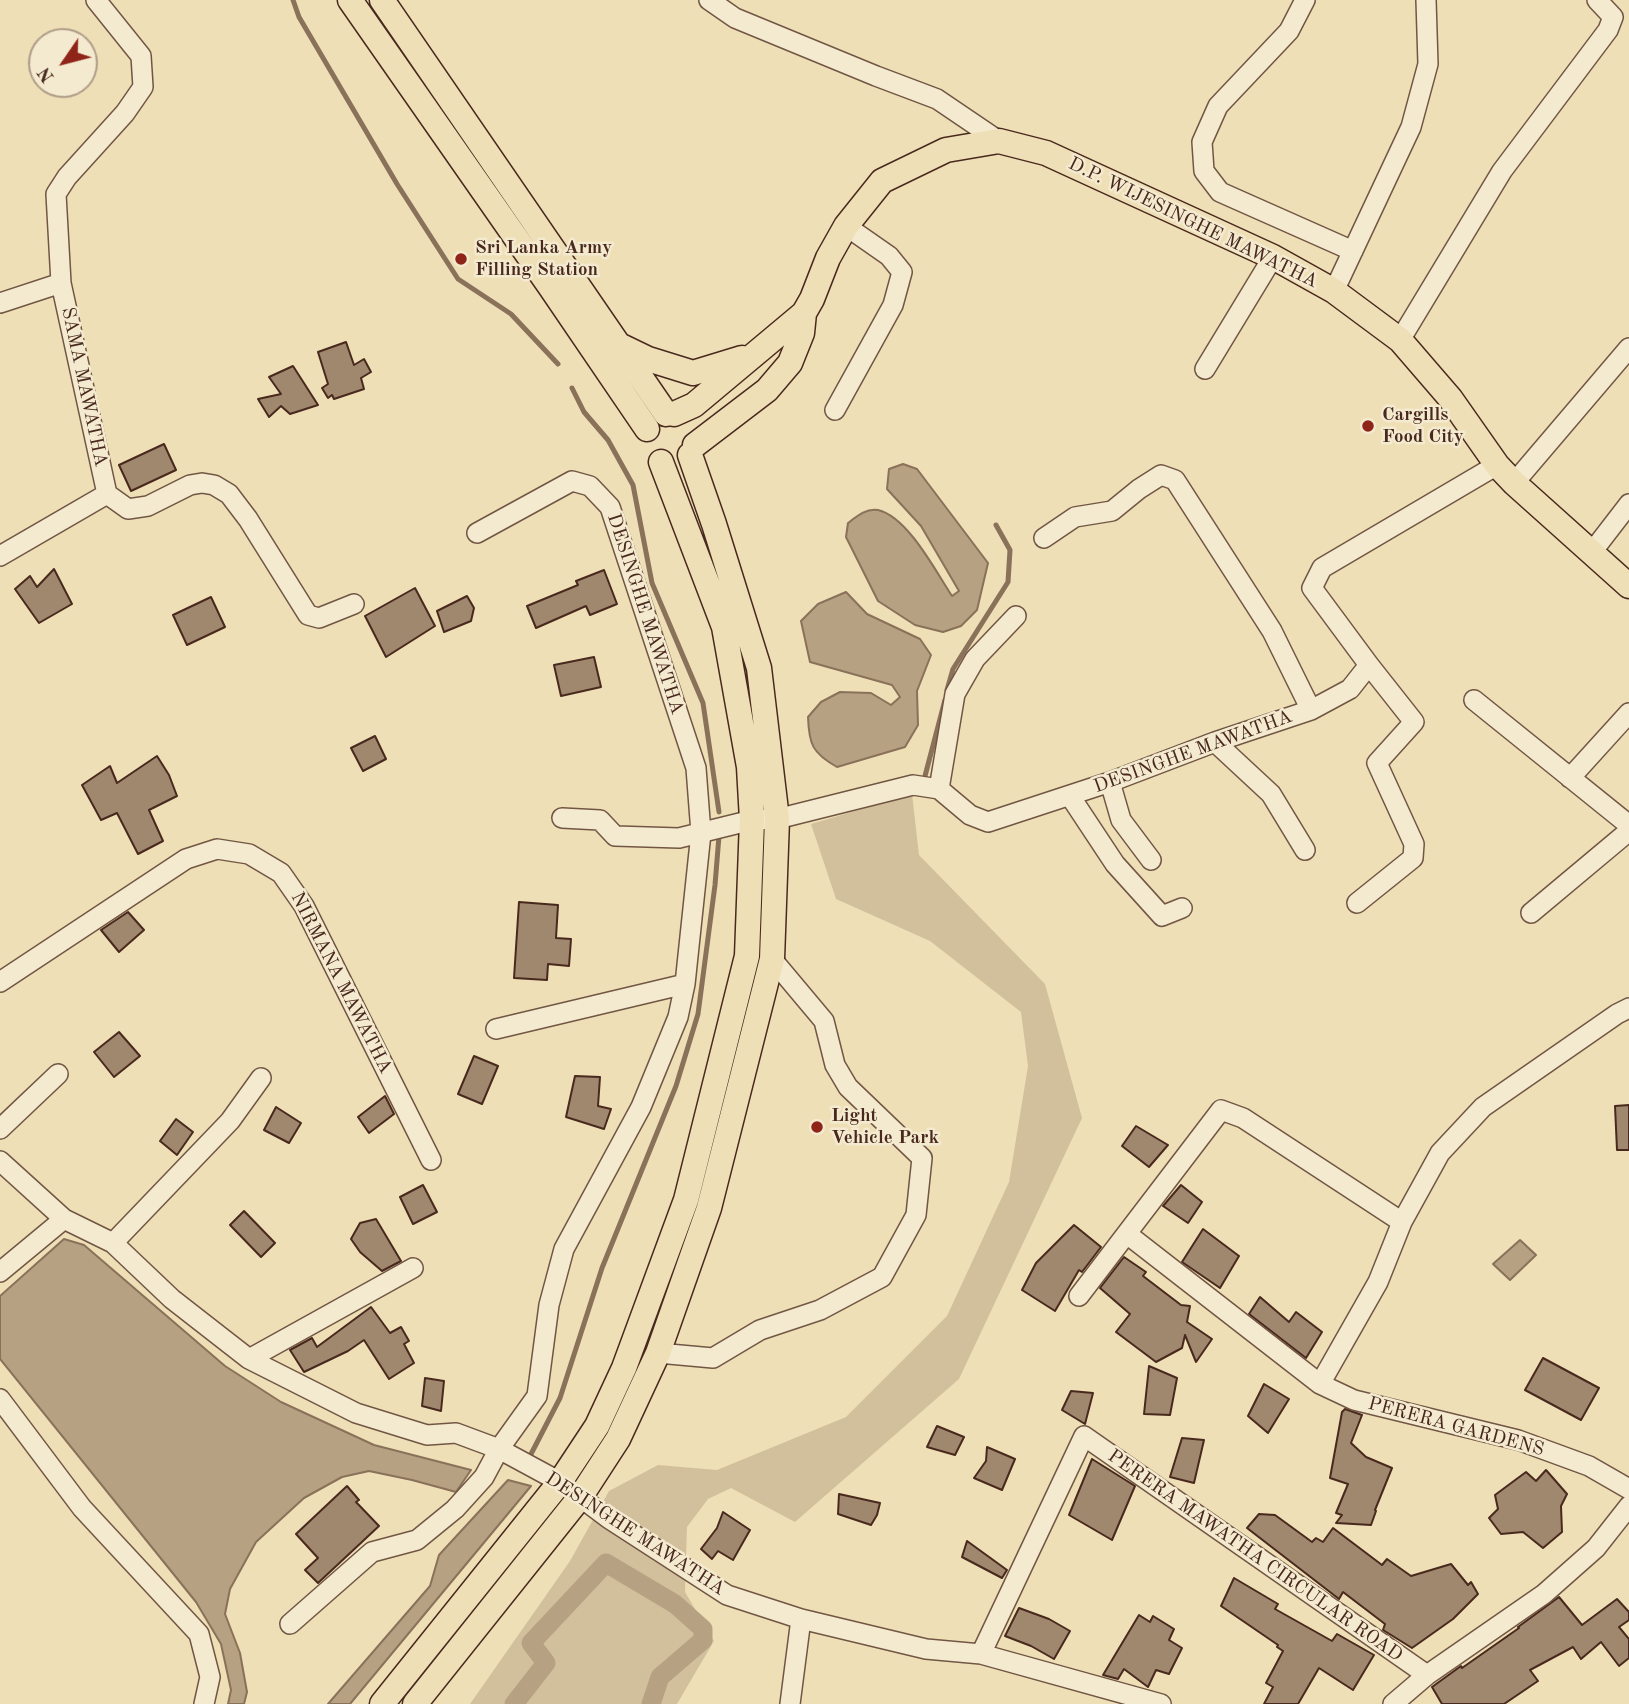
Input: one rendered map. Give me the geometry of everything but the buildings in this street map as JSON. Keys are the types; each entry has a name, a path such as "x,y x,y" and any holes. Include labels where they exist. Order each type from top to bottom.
{"main road":[{"path":"350,0 647,429"},
{"path":"382,0 618,345 670,414"},
{"name":"D.P. WIJESINGHE MAWATHA","path":"670,414 694,405 804,313 828,258 846,226 882,181 946,150 999,141 1046,153 1273,257 1334,291 1400,340 1450,398 1497,466 1629,586"},
{"name":"D.P. WIJESINGHE MAWATHA","path":"692,450 767,390 790,363 802,333 804,313"},
{"path":"618,345 648,359 692,373 754,354"},
{"path":"415,1704 581,1496 618,1439 658,1353 709,1208 772,959 777,819 760,668 692,450 695,437 693,428 682,416 670,414 655,419 647,429 646,445 654,458 661,462 677,463 692,450"},
{"path":"382,1704 560,1482 597,1426 624,1368 686,1200 747,956 752,820 749,767 724,627 661,462"}],"street":[{"name":"SAMA MAWATHA","path":"96,0 141,56 144,87 125,113 67,177 56,194 61,283 107,494 128,509 148,506 190,485 214,485 229,494 248,519 308,615 319,618 354,604"},
{"path":"709,0 735,18 937,99 999,141"},
{"path":"1305,0 1289,30 1218,106 1202,142 1204,171 1220,192 1353,251"},
{"path":"1334,291 1411,127 1428,64 1426,0"},
{"path":"1400,340 1502,171 1608,30 1613,17 1597,0"},
{"path":"835,410 894,305 902,272 889,256 846,226"},
{"path":"1205,369 1273,257"},
{"path":"0,303 61,283"},
{"path":"1514,483 1629,348"},
{"path":"1357,903 1413,858 1414,844 1377,763 1413,722 1312,588 1322,568 1497,466"},
{"path":"1044,538 1075,517 1112,510 1160,475 1175,480 1272,631 1311,710"},
{"name":"DESINGHE MAWATHA","path":"477,533 572,481 590,486 610,507 696,768 701,833 685,984 678,1017 641,1107 564,1249 549,1305 537,1396 499,1449 560,1482 608,1518 727,1595 801,1619 926,1649 981,1654 1161,1704"},
{"path":"0,556 107,494"},
{"path":"1592,552 1629,504"},
{"path":"562,818 600,820 615,836 679,838 752,820 777,819 912,785 939,789 955,694 975,659 1016,616"},
{"name":"DESINGHE MAWATHA","path":"939,789 970,815 988,822 1111,782 1215,742 1311,710 1350,689 1369,665"},
{"path":"1474,700 1629,825"},
{"path":"1570,778 1629,713"},
{"path":"1215,742 1271,794 1305,850"},
{"path":"1111,782 1121,820 1151,860"},
{"path":"1070,796 1115,864 1163,916 1182,908"},
{"path":"1531,914 1629,831"},
{"name":"NIRMANA MAWATHA","path":"0,982 186,859 217,849 249,854 281,873 304,905 431,1160"},
{"path":"658,1353 713,1358 760,1329 820,1310 882,1277 916,1215 922,1158 848,1087 835,1065 824,1021 772,959"},
{"path":"496,1029 685,984"},
{"path":"1320,1384 1378,1282 1402,1222 1440,1153 1483,1107 1629,1008"},
{"path":"0,1129 58,1074"},
{"path":"113,1243 230,1121 261,1078"},
{"path":"1079,1296 1221,1110 1243,1118 1402,1222"},
{"path":"0,1161 64,1219 113,1243 172,1299 249,1359 356,1413 427,1435 456,1433 499,1449 484,1477 454,1509 417,1540 372,1552 290,1623"},
{"path":"0,1272 64,1219"},
{"name":"PERERA GARDENS","path":"1127,1234 1320,1384 1354,1400 1518,1440 1589,1466 1629,1489"},
{"path":"249,1359 413,1268"},
{"path":"0,1399 82,1507 200,1634 210,1677 204,1704"},
{"name":"PERERA MAWATHA CIRCULAR ROAD","path":"981,1654 1084,1436 1427,1675"},
{"path":"1393,1704 1427,1675 1544,1594 1596,1548 1629,1506"},
{"path":"790,1704 801,1619"}],"shaded area":[{"path":"903,464 917,469 988,563 977,610 961,626 943,632 915,625 878,601 846,537 848,523 862,513 878,510 889,515 910,534 952,596 959,591 921,526 887,489 889,469"},
{"path":"846,592 867,614 920,639 931,655 917,691 918,725 905,747 837,767 817,752 809,734 808,717 821,702 840,692 871,693 891,705 900,697 892,685 810,662 801,621 818,604"},
{"path":"912,794 919,855 1045,984 1082,1118 959,1379 795,1522 731,1488 708,1499 687,1527 685,1592 714,1641 677,1704 470,1704 570,1561 609,1491 658,1465 717,1470 846,1417 947,1316 1009,1182 1028,1066 1021,1012 930,941 836,899 811,824"},
{"path":"64,1239 84,1245 225,1366 281,1402 374,1445 471,1470 456,1492 369,1471 342,1477 304,1498 256,1542 230,1589 225,1614 240,1653 247,1692 244,1704 228,1704 231,1690 221,1644 196,1602 0,1359 0,1296"},
{"path":"1520,1240 1536,1255 1510,1280 1493,1264"},
{"path":"508,1480 531,1486 350,1704 328,1704 430,1586 439,1555"}],"waterway":[{"path":"293,0 299,17 397,184 458,279 511,314 558,364"},
{"path":"572,388 584,412 608,440 633,485 652,583 703,703 719,812"},
{"path":"947,690 953,669 1008,582 1010,550 996,525"},
{"path":"925,776 945,700"},
{"path":"530,1456 560,1398 602,1268 676,1086 698,1014 719,836"},
{"path":"514,1704 546,1663 531,1643 606,1563 675,1604 703,1629 703,1640 660,1677 651,1704"}],"place":[{"name":"Sri Lanka Army Filling Station","path":"461,259"},
{"name":"Cargills Food City","path":"1368,426"},
{"name":"Light Vehicle Park","path":"817,1127"}]}
